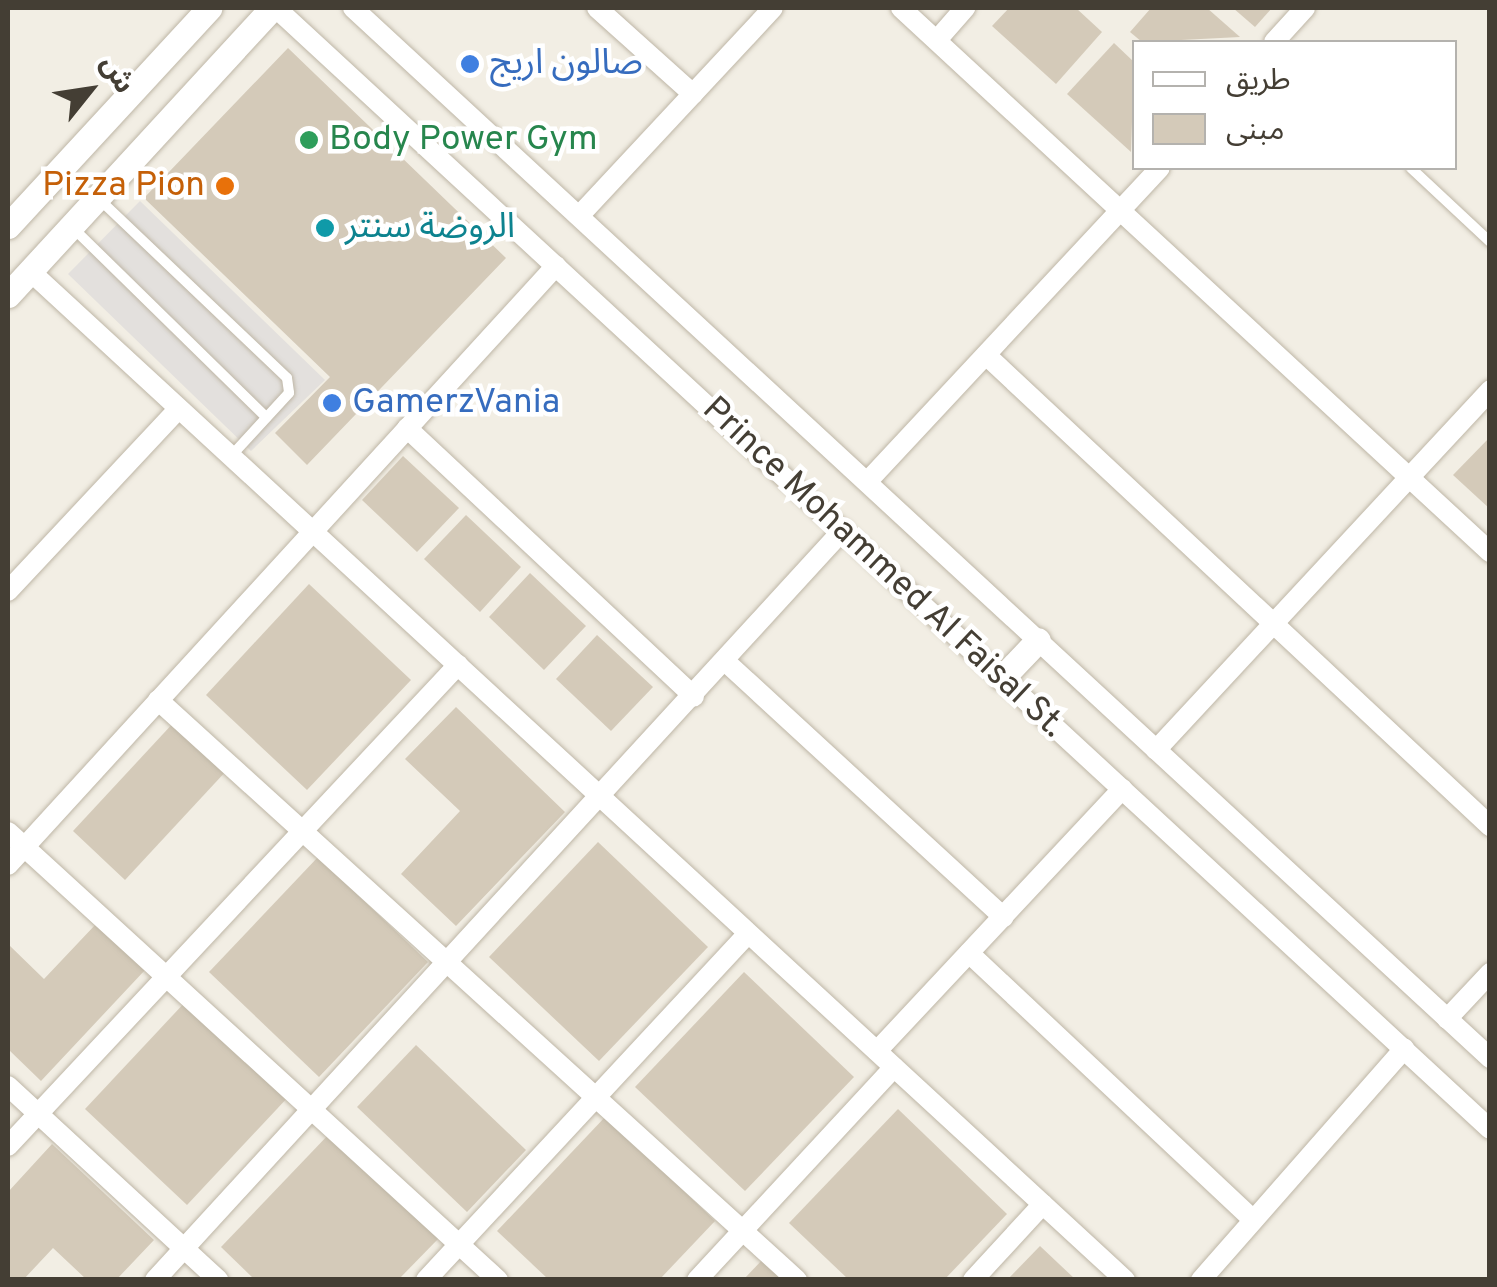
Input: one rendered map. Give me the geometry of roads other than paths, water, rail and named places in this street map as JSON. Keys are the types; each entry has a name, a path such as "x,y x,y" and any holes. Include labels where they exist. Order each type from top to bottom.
{"street":[{"path":"8,226 210,8"},
{"path":"8,295 274,8"},
{"name":"Prince Mohammed Al Faisal St.","path":"274,8 1490,1129"},
{"name":"Prince Mohammed Al Faisal St.","path":"353,8 1490,1058"},
{"path":"597,8 692,94"},
{"path":"579,216 773,8"},
{"path":"901,8 1490,552"},
{"path":"936,40 965,8"},
{"path":"1278,40 1306,8"},
{"path":"867,482 1158,170"},
{"path":"8,865 556,266"},
{"path":"30,271 1125,1280"},
{"path":"986,355 1490,826"},
{"path":"1156,750 1490,390"},
{"path":"8,591 178,408"},
{"path":"407,428 694,696"},
{"path":"155,1280 602,798 843,530"},
{"path":"1002,678 1038,640"},
{"path":"726,662 1002,917"},
{"path":"8,1146 458,665"},
{"path":"158,700 797,1280"},
{"path":"877,1051 1122,790"},
{"path":"8,832 498,1280"},
{"path":"426,1280 748,932"},
{"path":"969,953 1254,1220"},
{"path":"1447,1019 1490,974"},
{"path":"1201,1280 1404,1050"},
{"path":"696,1280 894,1066"},
{"path":"8,1086 218,1280"},
{"path":"972,1280 1043,1204"}],"lane":[{"path":"1414,170 1490,242"},
{"path":"97,198 283,370 289,392 231,456"},
{"path":"71,226 266,417"}],"place":[{"name":"صالون اريج","path":"470,64"},
{"name":"Body Power Gym","path":"309,140"},
{"name":"Pizza Pion","path":"225,186"},
{"name":"الروضة سنتر","path":"325,228"},
{"name":"GamerzVania","path":"332,403"}]}
